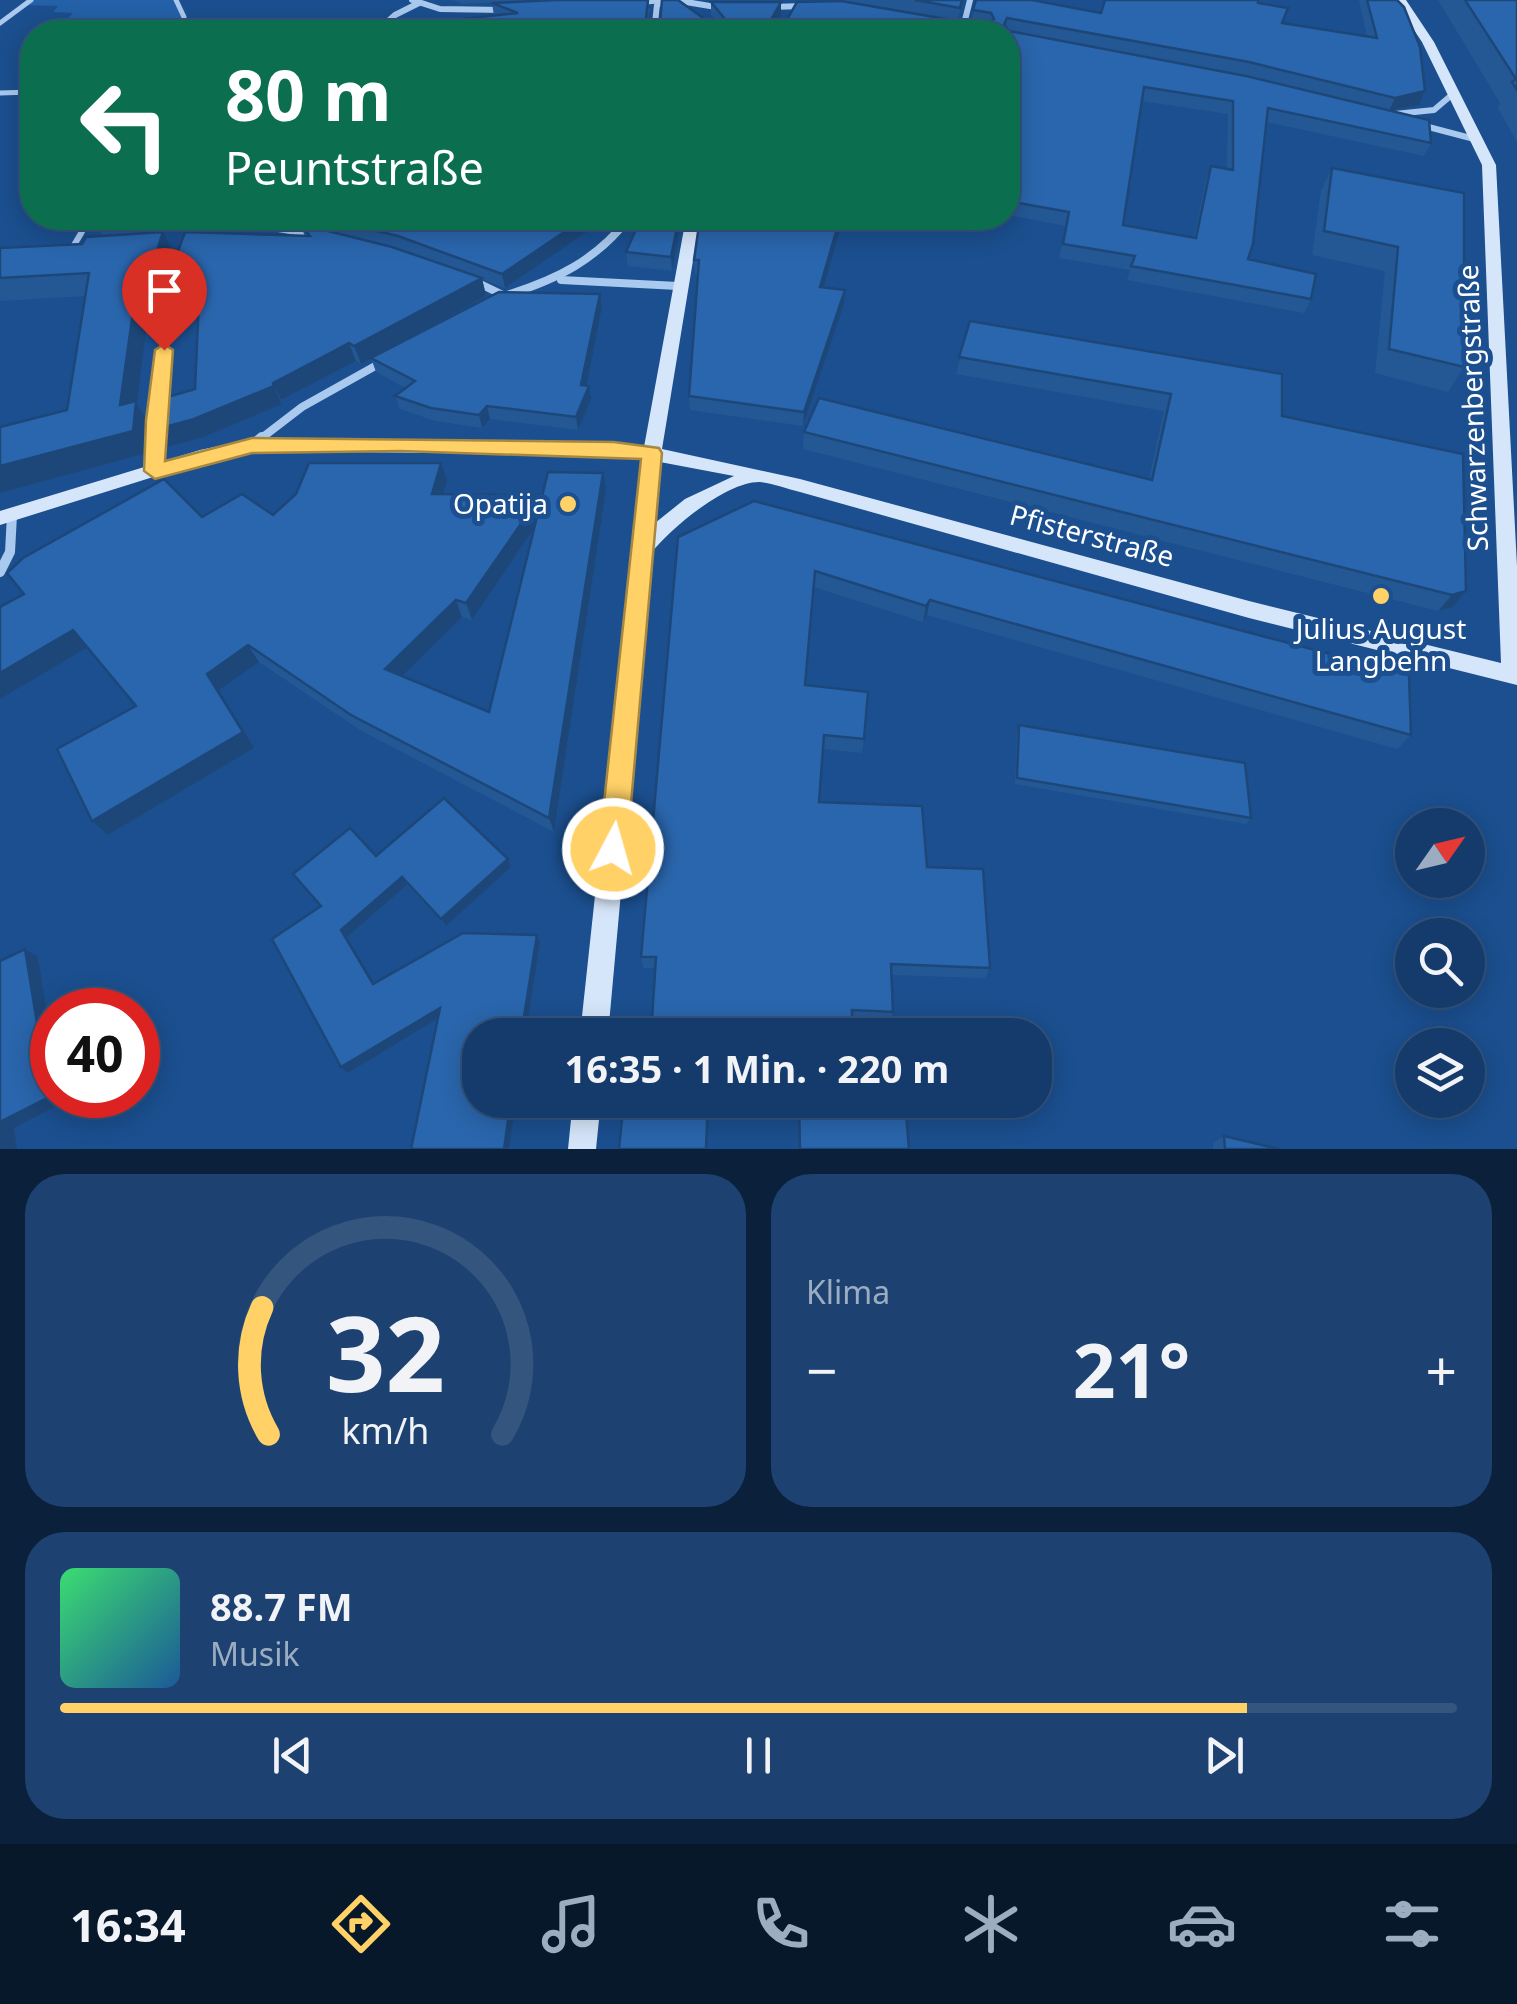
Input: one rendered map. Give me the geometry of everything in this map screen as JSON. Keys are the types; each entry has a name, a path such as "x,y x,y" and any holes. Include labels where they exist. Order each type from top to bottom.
{"street":[{"path":"633,2 670,0 724,8"},
{"path":"670,0 705,20"},
{"path":"656,20 658,5 670,0"},
{"name":"Schwarzenbergstraße","path":"1400,0 1479,140 1492,179 1514,675"},
{"path":"389,20 416,2 461,11 517,9"},
{"path":"760,8 822,5"},
{"path":"1454,93 1426,113 1386,114 1479,140"},
{"path":"186,246 204,230"},
{"path":"288,230 323,236"},
{"path":"488,305 560,280 599,253 619,230"},
{"path":"596,1018 652,453 690,230"},
{"path":"57,254 88,252"},
{"path":"155,471 159,382 178,272"},
{"path":"468,278 505,296"},
{"path":"560,280 678,286"},
{"path":"252,446 302,407 404,350"},
{"name":"Pfisterstraße","path":"6,516 252,446 401,444 652,453 861,503 1297,624 1514,675"},
{"path":"643,550 677,512 707,493 752,476"},
{"path":"0,572 10,552 6,516"},
{"path":"582,1149 586,1118"}],"lane":[{"path":"0,23 31,0"},
{"path":"70,253 83,230"}],"shaded area":[{"path":"31,0 176,0 184,20 66,20 73,13 53,12 58,6 24,5"}],"building":[{"path":"648,0 647,20 462,20 518,13 492,3"},
{"path":"662,0 678,0 706,20 660,20"},
{"path":"915,0 962,0 960,8"},
{"path":"976,0 1032,0 1101,13 1105,0 1258,0 1288,8 1282,23 1377,38 1367,0 1397,0 1404,7 1420,47 1425,91 1395,98 1249,62 1007,18 993,20 991,13 973,10"},
{"path":"1465,0 1517,0 1517,90 1512,82 1516,79"},
{"path":"841,1 951,20 787,20 797,2"},
{"path":"711,2 781,2 772,18 721,20 725,19"},
{"path":"1020,33 1246,76 1429,120 1431,143 1268,108 1248,259 1316,274 1311,299 1131,266 1135,256 1063,244 1069,212 1020,203","holes":["1144,87 1233,101 1233,170 1211,166 1196,238 1123,225"]},
{"path":"1332,168 1464,193 1464,367 1389,349 1398,247 1324,231"},
{"path":"305,230 324,230 392,247 482,278 354,346 349,343 273,383 274,386 194,419 154,430 154,401 195,389 200,276 168,278 185,232 310,236"},
{"path":"373,230 567,230 502,274"},
{"path":"636,230 677,230 671,257 626,252"},
{"path":"698,230 837,230 820,287 845,290 804,412 689,396 699,260 694,260"},
{"path":"163,232 149,275 138,276 120,405 136,401 133,431 0,466 0,427 67,410 89,273 0,278 0,248 82,244 86,237"},
{"path":"499,292 600,294 581,385 589,386 576,417 487,406 479,415 431,408 395,396 415,381 371,358"},
{"path":"970,321 1282,374 1282,416 1463,454 1466,591 1452,595 804,432 819,398 1152,480 1171,394 959,357"},
{"path":"309,463 441,463 432,494 541,495 466,603 456,600 385,669 489,712 548,472 603,473 549,818 351,715 248,645 207,674 243,732 92,821 57,749 136,706 73,630 0,673 0,607 24,594 7,573 23,558 164,479 202,517 242,494 273,515 296,494"},
{"path":"754,501 1409,675 1411,735 930,600 926,606 815,571 805,685 868,692 864,739 824,735 819,802 922,806 927,867 983,869 990,968 891,964 893,1012 852,1010 852,1018 652,1018 656,957 641,957 678,537"},
{"path":"1019,725 1245,763 1251,818 1017,778"},
{"path":"444,798 508,859 441,919 402,877 341,930 373,984 463,933 537,935 524,1018 462,1018 462,1118 508,1118 504,1149 411,1149 440,1008 341,1067 272,939 321,906 293,874 350,828 376,856"},
{"path":"25,949 31,988 30,1107 0,1122 0,961"},
{"path":"622,1118 707,1118 706,1149 619,1149"},
{"path":"799,1118 906,1118 909,1149 800,1149"},
{"path":"1224,1136 1279,1149 1225,1149"}],"place":[{"name":"Opatija","path":"568,504"},
{"name":"Julius August Langbehn","path":"1381,596"}],"route":[{"path":"164,350 155,471 200,456 252,446 401,444 652,453 613,849"}]}
